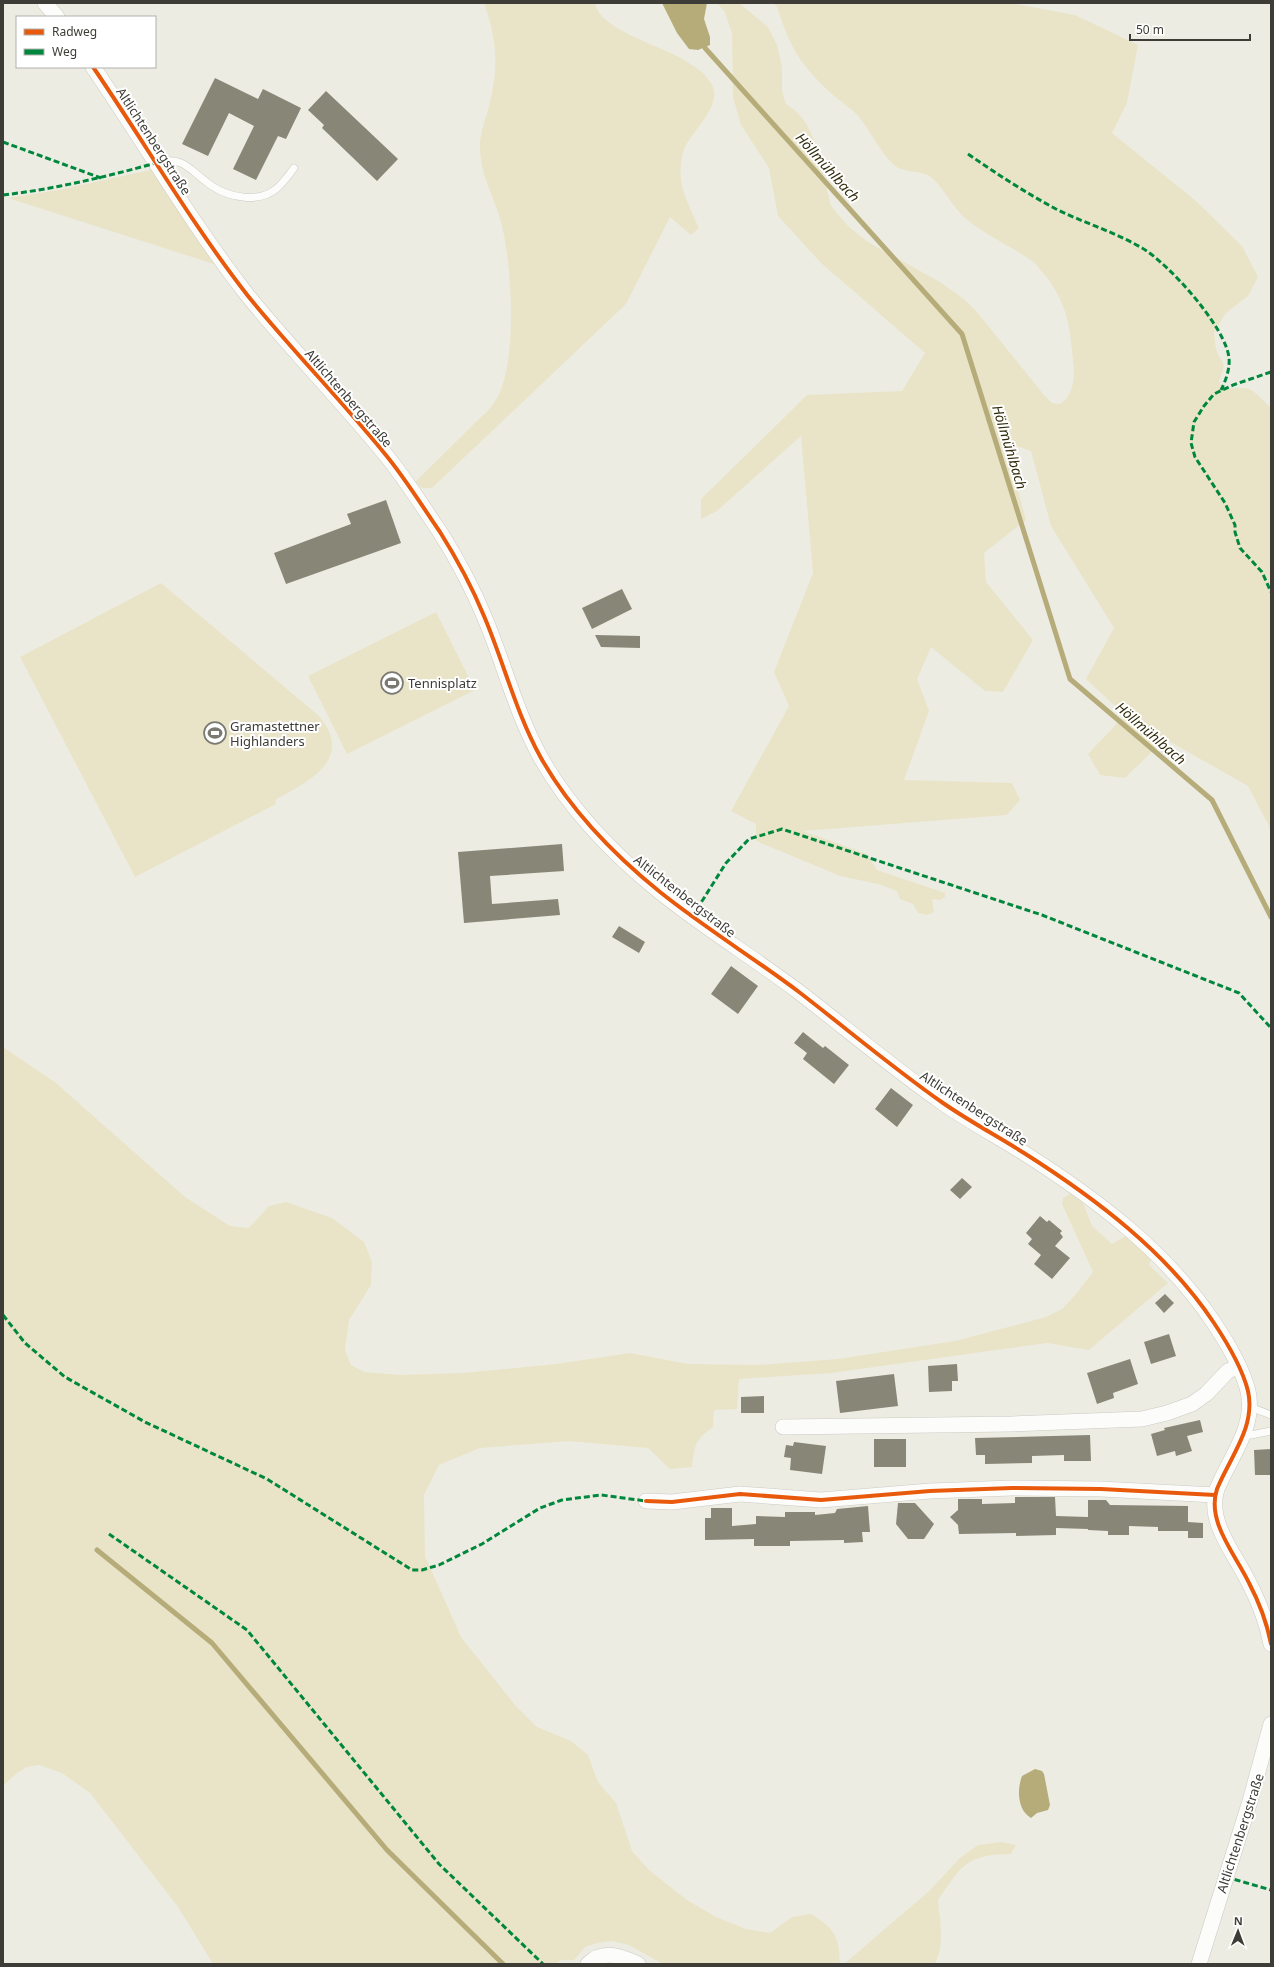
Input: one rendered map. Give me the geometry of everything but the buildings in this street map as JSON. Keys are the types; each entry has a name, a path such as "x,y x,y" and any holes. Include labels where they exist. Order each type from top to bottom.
{"street":[{"path":"45,3 56,16"},
{"name":"Altlichtenbergstraße","path":"94,68 156,163 245,291 387,456 443,538 474,592 520,713 541,757 571,803 586,822 632,868 692,917 797,991 941,1102 1030,1157 1139,1237 1182,1280 1200,1302 1219,1330 1239,1366 1247,1390 1250,1407 1244,1435 1215,1495"},
{"path":"783,1427 1012,1424 1142,1419 1163,1414 1192,1404 1206,1394 1228,1371 1239,1366"},
{"path":"646,1501 678,1501 740,1494 821,1500 930,1491 999,1489 1101,1489 1215,1495 1215,1508 1219,1525 1254,1591 1271,1644"},
{"name":"Altlichtenbergstraße","path":"1199,1964 1250,1801 1271,1724"},
{"path":"588,1964 598,1957 613,1955 622,1956 638,1964"}],"lane":[{"path":"156,163 167,161 180,162 192,169 212,186 220,190 240,196 251,197 269,194 276,189 294,168"},
{"path":"1250,1407 1271,1415"},
{"path":"1244,1435 1251,1436 1271,1430"}],"shaded area":[{"path":"484,3 595,3 601,15 614,26 630,35 669,52 702,72 712,85 714,93 713,101 705,118 684,149 681,160 683,190 699,228 691,235 670,217 626,304 432,488 422,488 415,482 494,403 502,387 507,366 511,315 508,263 501,222 485,178 480,150 481,133 492,92 495,67 492,29"},
{"path":"662,3 707,3 704,19 710,37 710,45 698,50 689,49 677,33"},
{"path":"717,3 739,3 768,27 777,45 782,67 782,91 786,104 797,112 806,123 814,140 831,206 849,227 868,242 940,282 964,299 977,312 1044,395 1052,403 1060,404 1065,400 1071,391 1074,367 1069,325 1058,295 1052,285 1034,262 981,230 966,219 931,177 922,173 902,170 894,165 884,154 858,116 822,85 798,56 787,34 777,7 773,3 1010,3 1075,15 1138,45 1127,103 1112,133 1196,201 1242,246 1258,277 1248,296 1225,314 1214,333 1216,349 1224,366 1219,381 1222,387 1229,389 1249,389 1271,407 1271,830 1248,786 1165,739 1125,778 1100,775 1088,754 1125,715 1086,679 1114,628 1051,526 1031,451 1017,446 1009,457 1026,520 984,553 986,582 1033,640 1003,692 985,691 931,647 917,679 929,711 904,780 1012,783 1020,800 1007,815 803,831 867,854 877,870 945,893 945,897 940,900 932,899 934,912 927,915 918,913 913,904 900,899 897,891 878,884 840,876 756,841 756,824 731,811 789,706 774,672 813,573 801,436 717,511 701,519 701,499 807,395 902,391 925,353 821,263 778,216 769,168 741,125 733,97 732,34 725,12"},
{"path":"155,169 220,266 8,198 58,190"},
{"name":"Gramastettner Highlanders","path":"161,583 318,715 328,731 332,744 330,756 324,767 301,785 275,800 276,804 135,877 20,657"},
{"name":"Tennisplatz","path":"436,612 475,690 347,754 308,676"},
{"path":"3,1047 56,1083 185,1197 230,1226 249,1228 269,1206 286,1202 332,1218 364,1242 372,1262 371,1285 349,1320 345,1350 351,1365 364,1372 400,1375 463,1373 556,1364 630,1353 688,1364 757,1365 838,1359 955,1341 1046,1317 1062,1309 1076,1294 1093,1272 1062,1204 1063,1198 1070,1194 1081,1198 1092,1226 1112,1244 1127,1235 1152,1257 1149,1265 1168,1283 1089,1350 1047,1343 831,1373 739,1379 737,1409 714,1410 713,1427 702,1436 696,1444 692,1467 670,1469 648,1448 569,1441 480,1448 439,1465 424,1495 425,1556 461,1637 515,1705 537,1727 571,1741 588,1755 598,1782 616,1803 632,1851 649,1870 687,1900 716,1917 746,1929 770,1933 792,1917 811,1914 826,1924 834,1934 837,1940 840,1964 663,1964 629,1945 612,1941 597,1943 585,1947 574,1960 562,1960 554,1964 213,1964 178,1907 90,1793 62,1773 39,1765 27,1767 17,1773 3,1786"},
{"path":"1035,1769 1042,1771 1044,1774 1050,1805 1048,1810 1037,1813 1031,1818 1026,1814 1021,1805 1019,1799 1019,1787 1022,1776"},
{"path":"1002,1842 1016,1845 1011,1854 984,1856 967,1864 953,1878 938,1900 941,1941 935,1964 844,1964 928,1892 960,1858 978,1845"}],"waterway":[{"name":"Höllmühlbach","path":"702,43 962,334 1070,679 1212,800 1271,917"},
{"path":"97,1550 212,1643 387,1850 503,1964"}],"marked path":[{"path":"3,142 101,178"},
{"path":"968,154 1012,183 1056,209 1121,237 1142,248 1166,267 1194,297 1207,314 1218,330 1225,345 1229,358 1229,366 1221,390"},
{"path":"3,195 80,182 156,163"},
{"path":"1271,372 1233,385 1214,394 1194,422 1191,443 1195,457 1225,503 1235,525 1235,532 1240,548 1262,572 1271,592"},
{"path":"692,917 726,863 749,839 782,829 1042,915 1239,993 1271,1028"},
{"path":"3,1315 25,1343 65,1377 145,1422 267,1479 412,1570 422,1570 439,1565 482,1544 540,1508 562,1500 601,1495 646,1501"},
{"path":"109,1534 247,1630 439,1864 543,1964"},
{"path":"1226,1877 1271,1890"}],"cycle path":[{"path":"94,68 188,212 227,268 248,296 385,454 440,532 464,573 479,605 517,706 532,741 541,758 566,796 594,831 643,878 660,892 694,918 799,992 924,1090 963,1116 1051,1170 1103,1208 1152,1250 1195,1297 1229,1347 1242,1373 1248,1391 1248,1417 1245,1429 1217,1489 1215,1501 1216,1514 1224,1538 1253,1590 1265,1620 1271,1644"},
{"path":"646,1501 672,1502 740,1494 821,1500 930,1491 1012,1488 1101,1489 1215,1495"}],"place":[{"name":"Tennisplatz","path":"392,683"},
{"name":"Gramastettner Highlanders","path":"215,733"}]}
